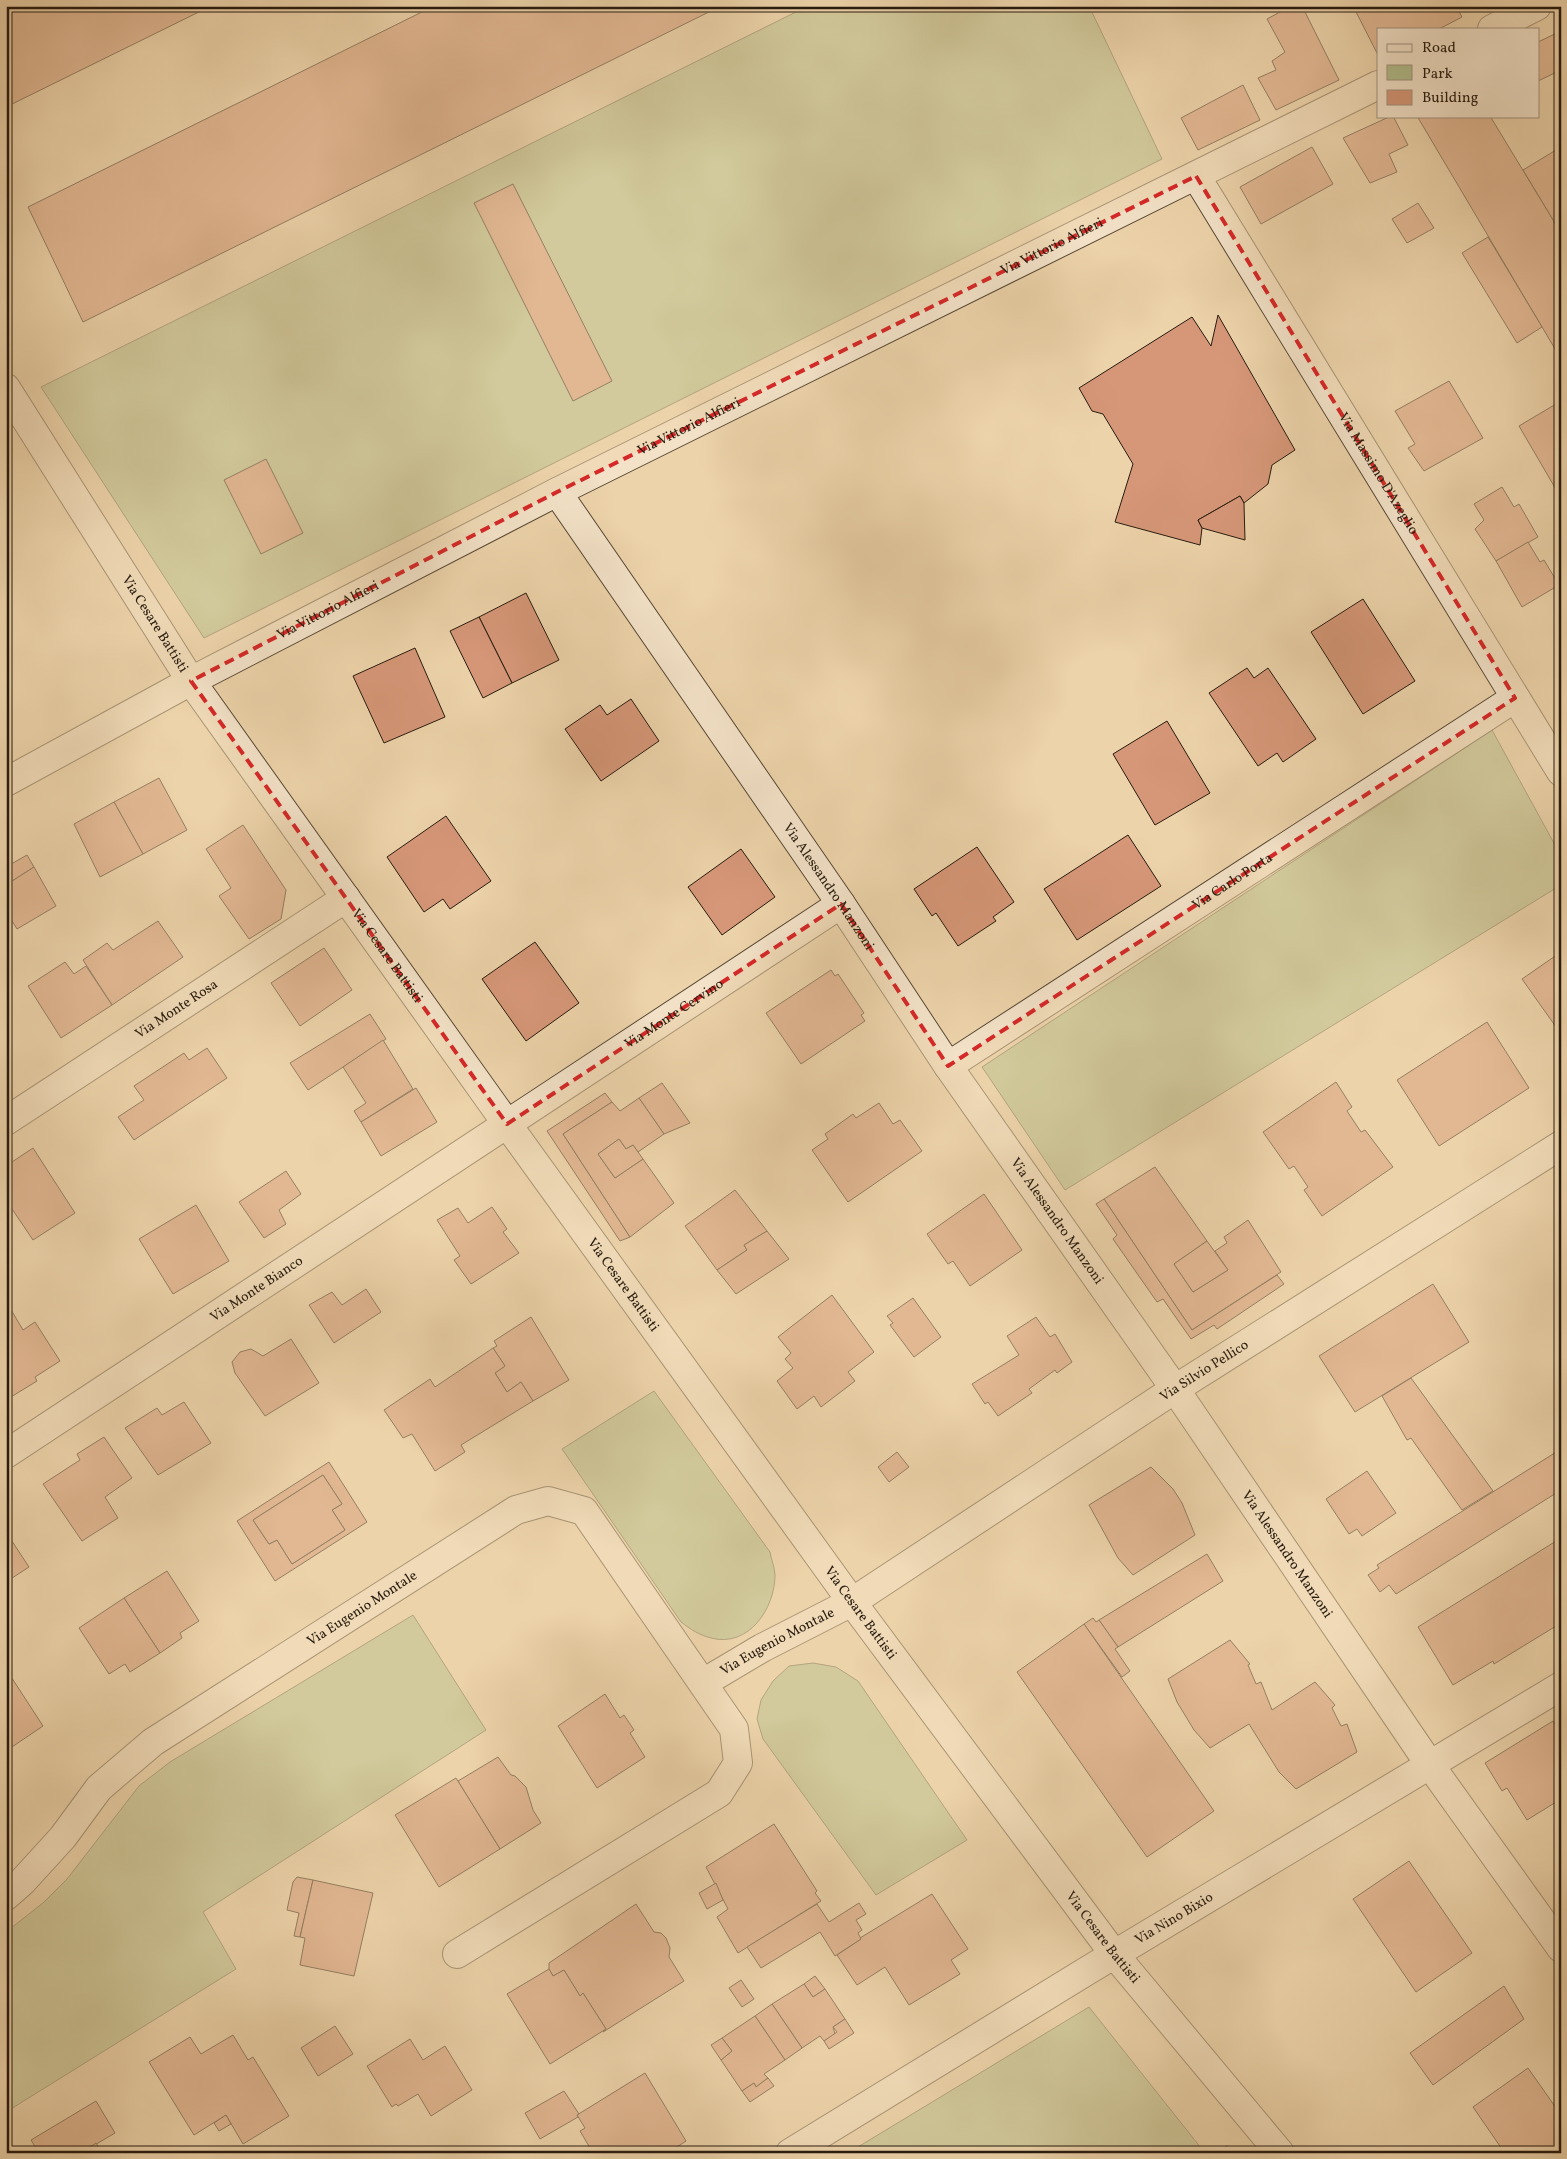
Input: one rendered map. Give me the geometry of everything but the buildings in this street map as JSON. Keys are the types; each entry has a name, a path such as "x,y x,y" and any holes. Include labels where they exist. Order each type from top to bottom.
{"street":[{"path":"1494,28 1537,6"},
{"name":"Via Vittorio Alfieri","path":"6,782 191,681 557,492 1377,86"},
{"name":"Via Massimo D'Azeglio","path":"1196,176 1561,772"},
{"name":"Via Cesare Battisti","path":"6,388 191,681 507,1124 852,1602 1114,1954 1280,2153"},
{"name":"Via Alessandro Manzoni","path":"557,492 841,904 948,1066 1175,1389 1430,1765 1561,1948"},
{"name":"Via Carlo Porta","path":"948,1066 1515,698"},
{"name":"Via Monte Rosa","path":"6,1121 346,898"},
{"name":"Via Monte Cervino","path":"507,1124 841,904"},
{"name":"Via Monte Bianco","path":"6,1454 507,1124"},
{"name":"Via Silvio Pellico","path":"852,1602 1175,1389 1561,1145"},
{"name":"Via Eugenio Montale","path":"6,1896 22,1882 63,1836 99,1788 153,1742 516,1510 548,1501 584,1511 734,1729 738,1763 719,1793 457,1954"},
{"name":"Via Eugenio Montale","path":"703,1683 762,1648 852,1602"},
{"name":"Via Nino Bixio","path":"790,2153 1114,1954 1561,1686"}],"highlighted area":[{"path":"1196,176 1515,698 948,1066 841,904 507,1124 191,681 557,492"}],"green space":[{"path":"808,6 1089,6 1162,159 204,638 41,387"},
{"path":"1492,730 1561,856 1561,885 1065,1190 982,1067"},
{"path":"654,1391 770,1552 775,1575 774,1588 770,1600 765,1612 757,1623 737,1637 725,1640 711,1638 695,1632 681,1622 562,1449"},
{"path":"413,1615 486,1730 203,1912 236,1969 6,2112 6,1932 43,1903 67,1879 139,1786 170,1762"},
{"path":"813,1663 836,1667 858,1681 967,1840 876,1895 763,1739 757,1719 761,1700 773,1681 789,1666"},
{"path":"1089,2007 1205,2153 848,2153"}]}
